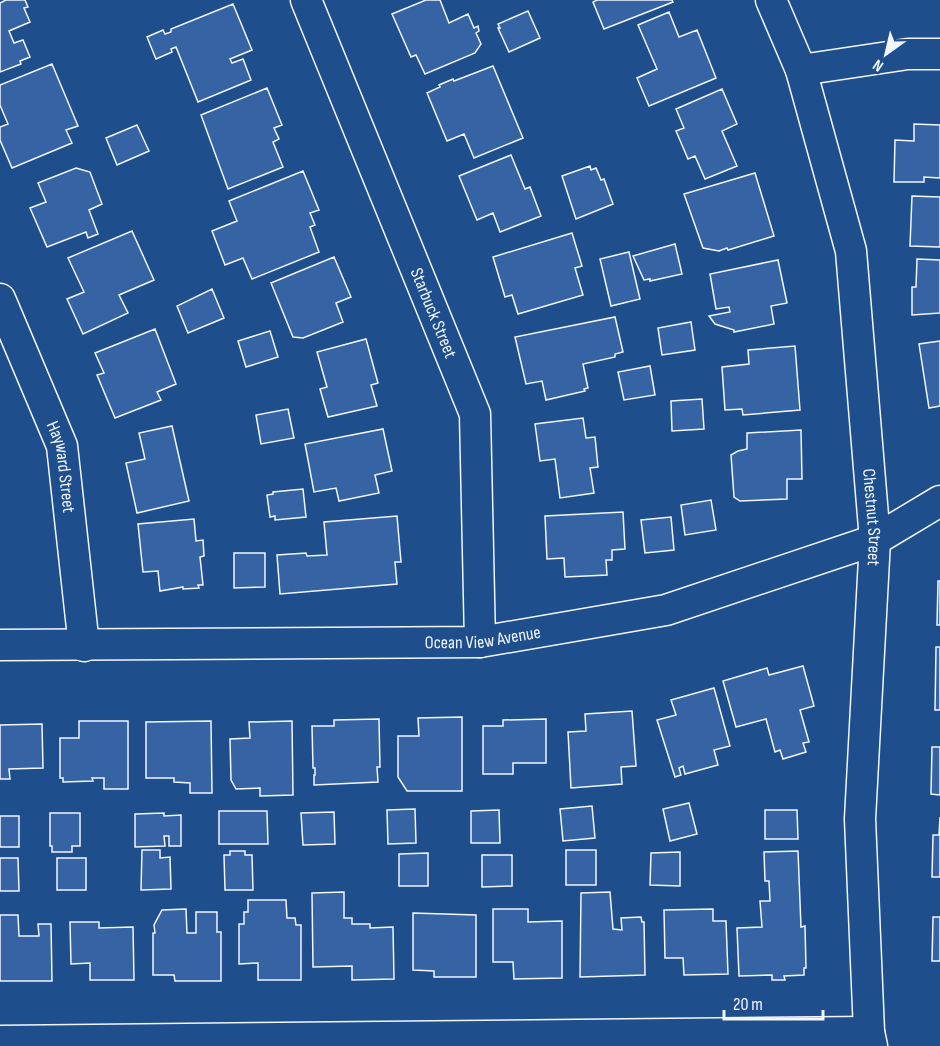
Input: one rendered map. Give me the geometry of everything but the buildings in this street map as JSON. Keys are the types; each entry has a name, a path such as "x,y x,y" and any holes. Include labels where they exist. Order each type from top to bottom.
{"street":[{"name":"Starbuck Street","path":"306,0 475,414 480,642"},
{"name":"Chestnut Street","path":"771,0 801,70 851,251 875,540 860,819 870,1039"},
{"path":"801,70 908,54 940,54"},
{"name":"Hayward Street","path":"0,300 62,446 84,646"},
{"name":"Ocean View Avenue","path":"0,645 480,642 666,610 875,540 940,501"},
{"path":"0,1041 870,1039"}]}
